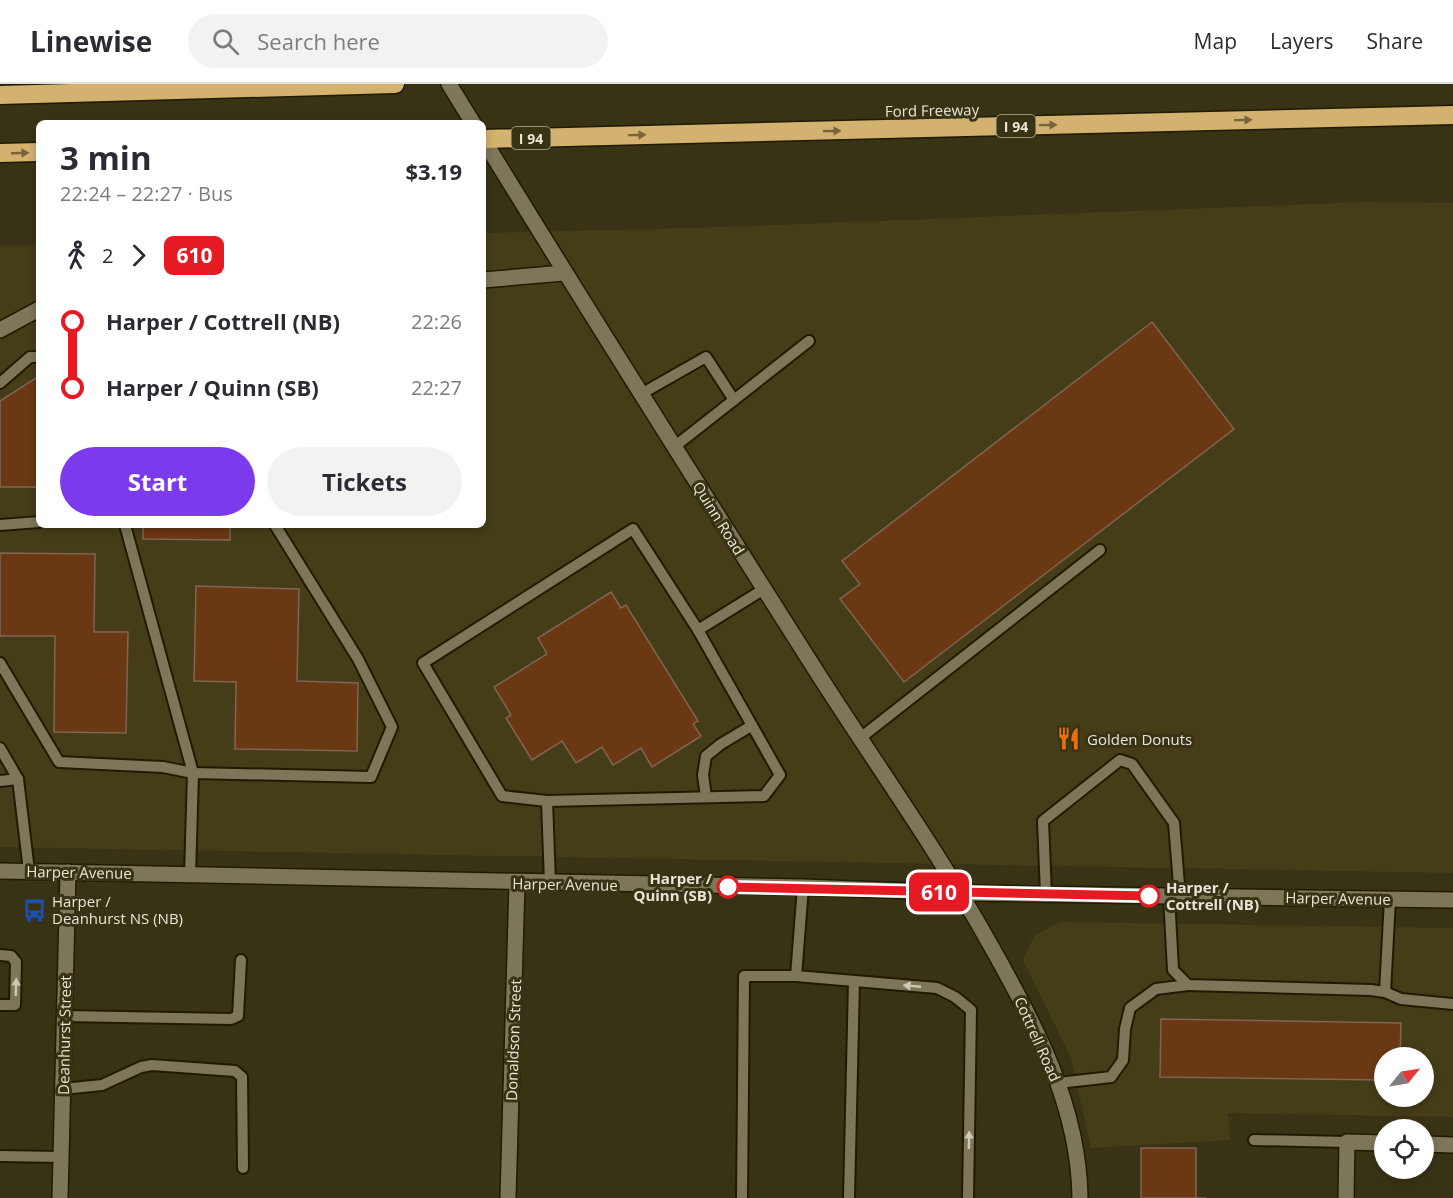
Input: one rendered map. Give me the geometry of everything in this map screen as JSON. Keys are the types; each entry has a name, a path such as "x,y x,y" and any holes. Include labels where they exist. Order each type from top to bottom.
{"highway":[{"path":"0,95 395,84"},
{"name":"Ford Freeway","path":"486,139 1453,115"},
{"path":"0,153 36,152"}],"street":[{"path":"449,84 471,120"},
{"name":"Quinn Road","path":"486,144 564,273 859,739 961,893"},
{"path":"486,280 564,273"},
{"path":"0,330 36,311"},
{"name":"Harper Avenue","path":"0,871 961,893 1453,900"},
{"name":"Deanhurst Street","path":"60,1198 68,872"},
{"name":"Donaldson Street","path":"508,1198 517,883"},
{"name":"Cottrell Road","path":"961,893 1029,1012 1051,1061 1075,1150 1080,1198"},
{"path":"1346,1198 1347,1142 1374,1143"},
{"path":"1434,1144 1453,1145"}],"lane":[{"path":"674,447 809,341"},
{"path":"0,383 30,357 36,357"},
{"path":"641,394 706,357 734,400"},
{"path":"0,525 36,522"},
{"path":"125,528 192,773 190,875"},
{"path":"0,663 59,762 163,767 192,773 371,777 392,727 358,659 277,528"},
{"path":"633,529 698,630 780,775 764,796 547,801 502,796 423,663 633,529"},
{"path":"859,739 1100,550"},
{"path":"698,630 764,589"},
{"path":"706,797 703,775 706,756 751,726"},
{"path":"0,748 18,779 29,871"},
{"path":"1046,894 1043,821 1120,760 1132,764 1174,823 1173,970 1188,985"},
{"path":"0,781 18,779"},
{"path":"547,801 550,883"},
{"path":"796,976 803,888"},
{"path":"1384,992 1390,899"},
{"path":"0,955 11,956 16,962 15,1005 0,1005"},
{"path":"65,1016 231,1019 238,1016 241,960"},
{"path":"742,1198 744,976 796,976 937,988 956,997 971,1010 968,1198"},
{"path":"849,1198 854,981"},
{"path":"1058,1083 1111,1077 1124,1060 1125,1029 1130,1008 1156,990 1188,985 1371,990 1384,992 1401,999 1453,1004"},
{"path":"63,1089 102,1085 141,1067 152,1065 235,1071 242,1077 243,1168"},
{"path":"1254,1140 1347,1142"},
{"path":"0,1156 61,1157"}],"shaded area":[{"path":"1366,202 1453,203 1453,873 0,847 0,246 36,245 36,528 486,528 486,233 695,228"},
{"path":"1060,922 1453,928 1453,1117 1228,1113 1230,1140 1091,1148 1071,1058 1023,960 1034,936"}],"building":[{"path":"1152,322 1234,429 904,682 840,599 860,584 842,561"},
{"path":"36,378 36,487 0,487 0,401"},
{"path":"143,528 230,528 230,540 143,539"},
{"path":"0,553 95,554 94,632 128,632 126,733 54,732 55,636 0,636"},
{"path":"196,586 299,589 297,681 358,683 357,751 235,749 236,682 194,681"},
{"path":"611,592 621,608 626,605 698,721 693,724 701,736 652,767 641,748 613,765 602,747 576,763 562,741 532,760 506,718 511,715 494,687 547,654 538,638"},
{"path":"1161,1019 1401,1023 1400,1047 1374,1047 1374,1080 1160,1077"},
{"path":"1141,1148 1196,1148 1196,1198 1141,1198"}],"bus line":[{"name":"610","path":"728,887 1149,896"}],"place":[{"name":"Golden Donuts","path":"1069,739"},
{"name":"Harper / Quinn (SB)","path":"728,887"},
{"name":"Harper / Cottrell (NB)","path":"1149,896"},
{"name":"Harper / Deanhurst NS (NB)","path":"34,910"}]}
